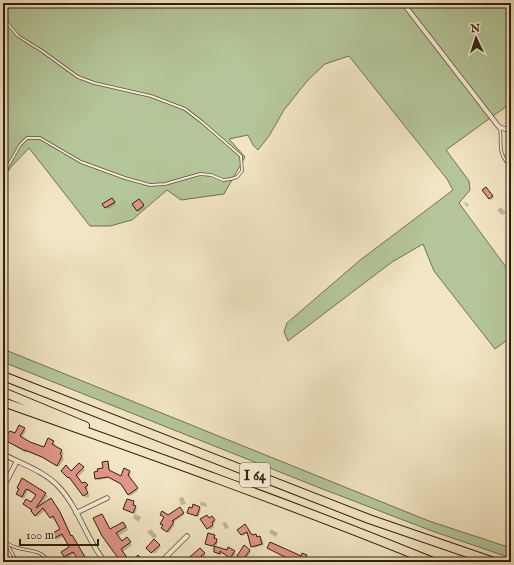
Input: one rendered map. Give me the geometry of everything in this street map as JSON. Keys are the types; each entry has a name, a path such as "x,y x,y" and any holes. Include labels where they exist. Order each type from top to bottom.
{"highway":[{"name":"I 64","path":"3,375 369,519 494,562"},
{"name":"I 64","path":"3,392 169,461 433,562"},
{"path":"3,402 169,461"}],"street":[{"path":"403,3 499,127 511,131"},
{"path":"3,454 52,480 66,496 105,562"},
{"path":"3,488 17,461"},
{"path":"76,513 107,498"},
{"path":"161,562 187,536"},
{"path":"259,562 264,562"}],"lane":[{"path":"3,18 18,36 78,77 94,83 151,96 185,109 241,156 242,171 237,177 231,179 223,180 211,175 200,174 166,184 150,185 125,178 81,162 65,151 40,138 27,138 20,144 3,175"},
{"path":"499,127 501,152 505,161 511,167"},
{"path":"3,541 14,547 39,552 45,556 49,562"},
{"path":"7,543 17,562"}],"green space":[{"path":"3,3 511,3 511,103 446,150 469,181 470,190 459,203 511,274 511,337 495,349 434,271 423,244 392,262 288,341 284,332 287,323 359,261 453,190 447,179 349,56 325,64 308,80 284,110 269,136 258,150 253,145 248,135 229,139 245,157 224,194 181,200 167,190 132,220 110,226 90,226 29,148 11,167 3,179"},
{"path":"3,349 429,521 511,548 511,558 432,531 320,488 3,362"}],"building":[{"path":"486,187 493,196 489,199 482,190"},
{"path":"112,198 115,202 105,208 102,204"},
{"path":"139,199 144,205 137,211 132,204"},
{"path":"19,425 25,428 20,436 30,442 44,447 48,438 54,441 52,444 62,450 60,454 62,456 57,466 42,457 25,451 3,439 5,432 8,433 10,431 15,433"},
{"path":"108,461 109,470 121,476 124,468 130,471 128,475 138,488 128,495 121,484 108,477 95,479 94,472 98,471 97,469 103,468 102,462"},
{"path":"79,463 84,467 76,475 82,483 85,482 88,485 85,487 88,493 83,496 69,477 68,478 61,471 66,465 71,471"},
{"path":"22,478 46,493 36,508 51,498 60,512 71,536 72,535 88,562 80,562 73,552 64,557 61,552 69,547 62,534 53,539 51,534 60,529 53,516 50,518 43,508 35,516 31,511 32,510 23,504 26,499 31,502 36,495 29,490 26,489 22,497 16,494"},
{"path":"127,499 134,501 133,505 136,506 133,513 123,509"},
{"path":"193,504 200,507 197,516 187,513 189,507 192,508"},
{"path":"180,507 184,513 172,521 174,522 167,532 161,528 163,525 160,524 164,517 160,515 162,511 168,515"},
{"path":"102,514 110,529 123,522 126,527 116,533 122,541 127,537 131,542 121,549 130,562 121,562 102,536 93,518"},
{"path":"207,515 209,518 212,516 215,520 212,522 213,525 207,529 200,519"},
{"path":"245,524 252,535 256,534 257,537 260,536 262,544 251,547 247,532 241,535 237,530"},
{"path":"208,533 215,535 214,538 217,539 216,543 212,546 205,544"},
{"path":"154,539 160,545 151,553 146,548"},
{"path":"270,542 301,556 302,553 307,555 306,558 315,562 299,562 292,559 291,560 267,548"},
{"path":"244,545 250,550 243,560 237,556"},
{"path":"214,546 227,550 228,547 235,551 230,558 220,551 220,554 214,552"},
{"path":"200,548 205,553 201,556 203,559 200,562 197,559 194,562 184,562"},
{"path":"138,555 142,559 139,562 130,562"}]}
